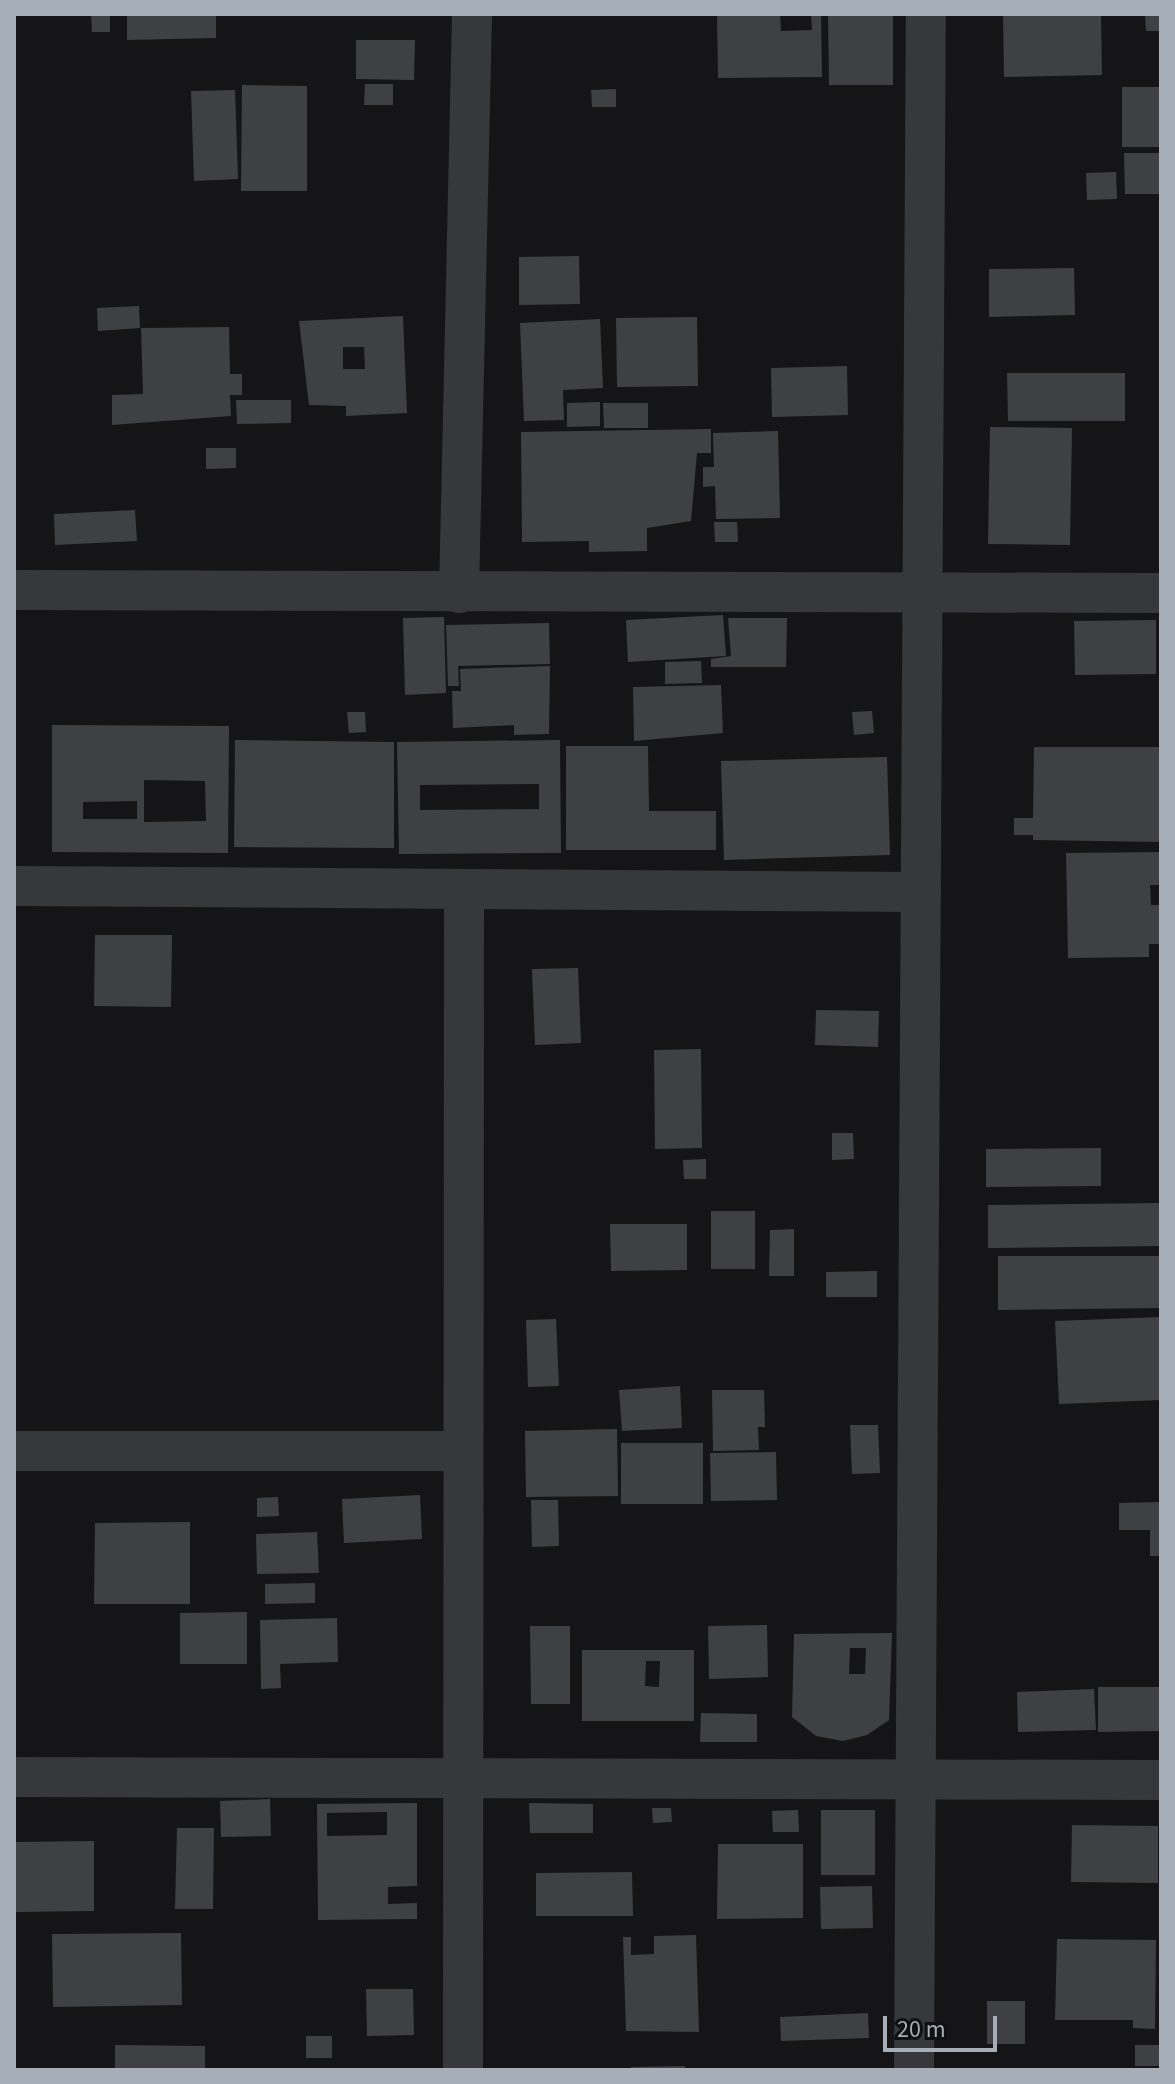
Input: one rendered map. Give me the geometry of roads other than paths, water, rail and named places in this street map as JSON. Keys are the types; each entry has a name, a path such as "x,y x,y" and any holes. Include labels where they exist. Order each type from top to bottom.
{"street":[{"path":"459,593 472,14"},
{"path":"914,2070 926,14"},
{"path":"14,590 1161,593"},
{"path":"14,886 921,892"},
{"path":"463,2070 464,889"},
{"path":"14,1451 463,1451"},
{"path":"14,1777 1161,1780"}]}
